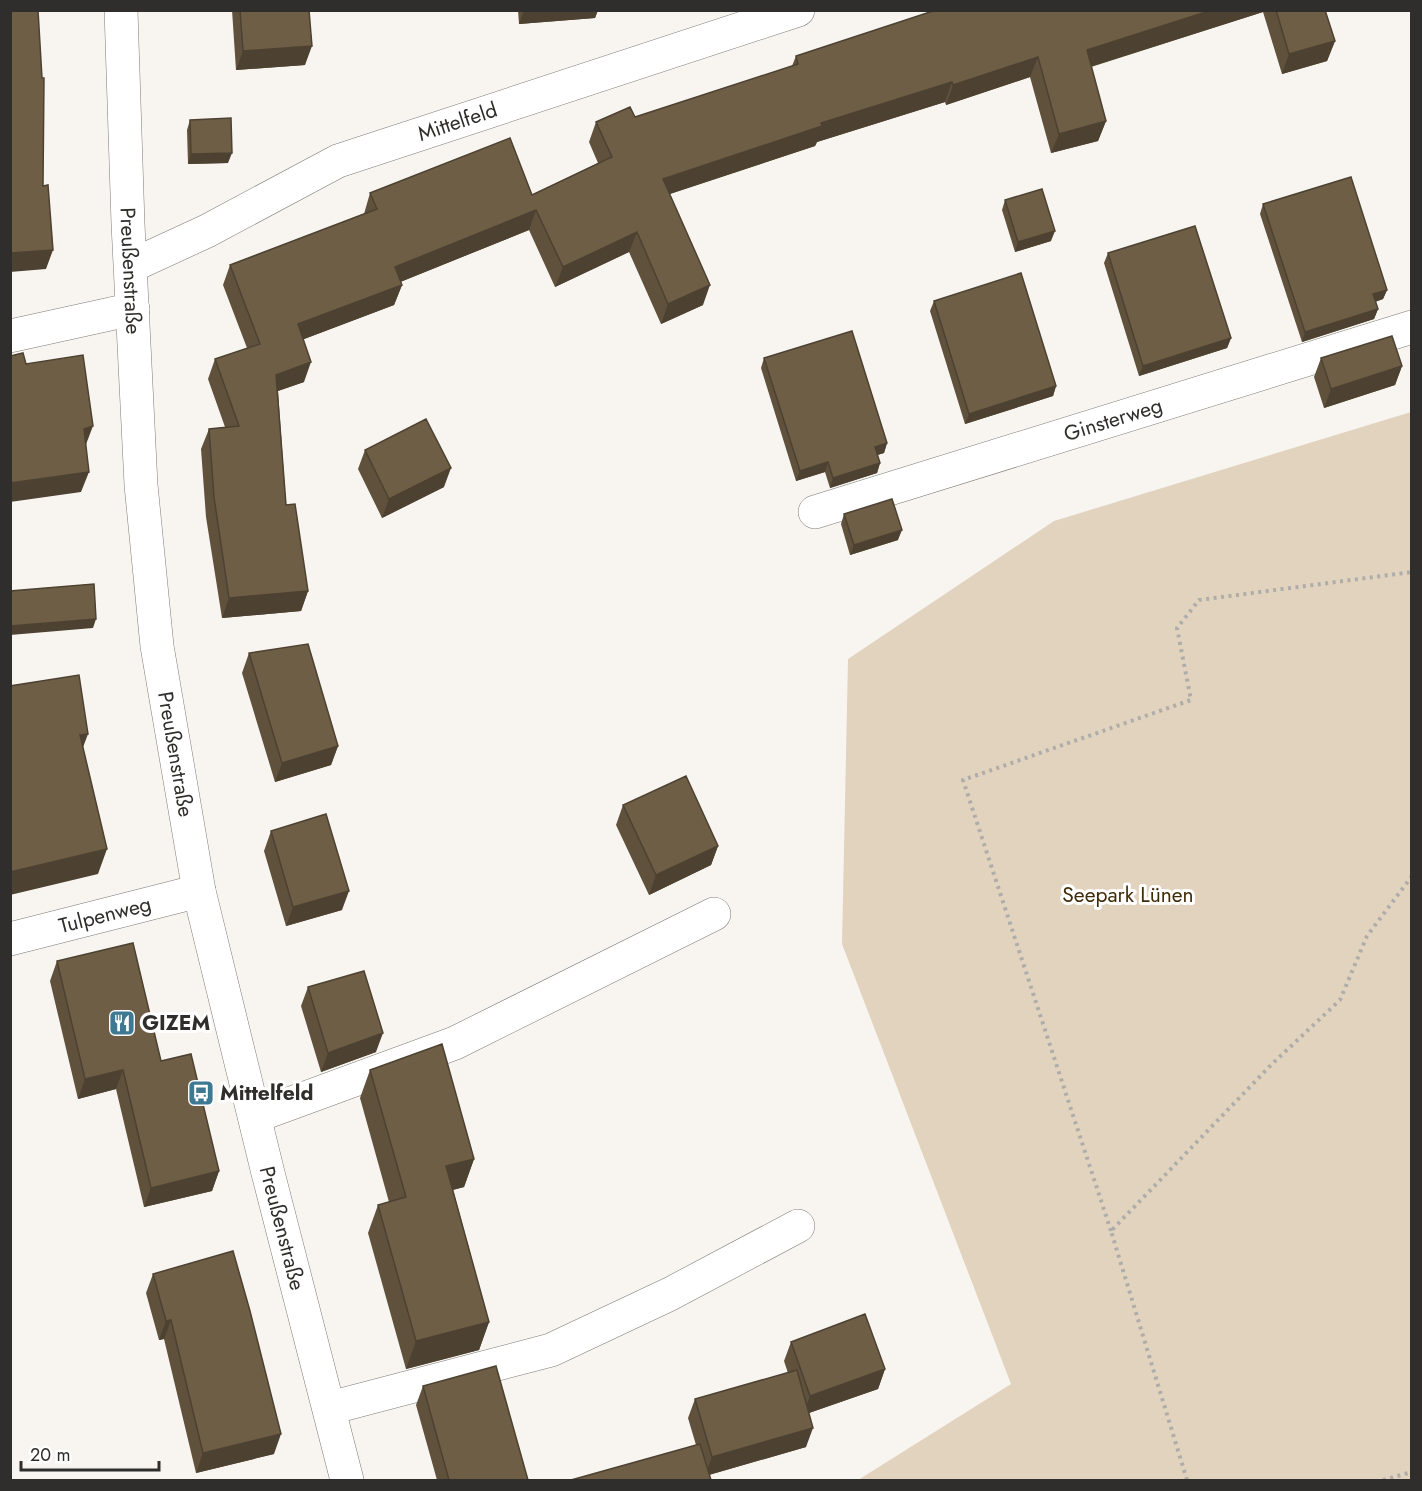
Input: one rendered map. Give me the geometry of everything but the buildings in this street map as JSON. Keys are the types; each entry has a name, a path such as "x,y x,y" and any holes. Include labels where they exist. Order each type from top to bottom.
{"street":[{"name":"Preußenstraße","path":"121,10 141,485 157,646 199,891 256,1116 268,1173 347,1480"},
{"name":"Mittelfeld","path":"131,266 207,231 338,161 798,10"},
{"path":"10,336 133,309"},
{"name":"Ginsterweg","path":"815,512 1412,327"},
{"name":"Tulpenweg","path":"10,939 199,891"},
{"path":"256,1116 455,1043 714,914"},
{"path":"330,1408 551,1350 670,1294 798,1226"}],"path":[{"path":"1187,1480 1111,1231 963,780 1191,700 1177,628 1199,600 1412,572"},
{"path":"1111,1231 1272,1064 1340,1000 1367,936 1412,876"},
{"path":"1383,1480 1412,1472"}],"green space":[{"name":"Seepark Lünen","path":"1411,412 1411,1480 858,1480 1011,1384 842,944 848,659 1054,521"}],"place":[{"name":"GIZEM","path":"122,1023"},
{"name":"Mittelfeld","path":"201,1093"}]}
